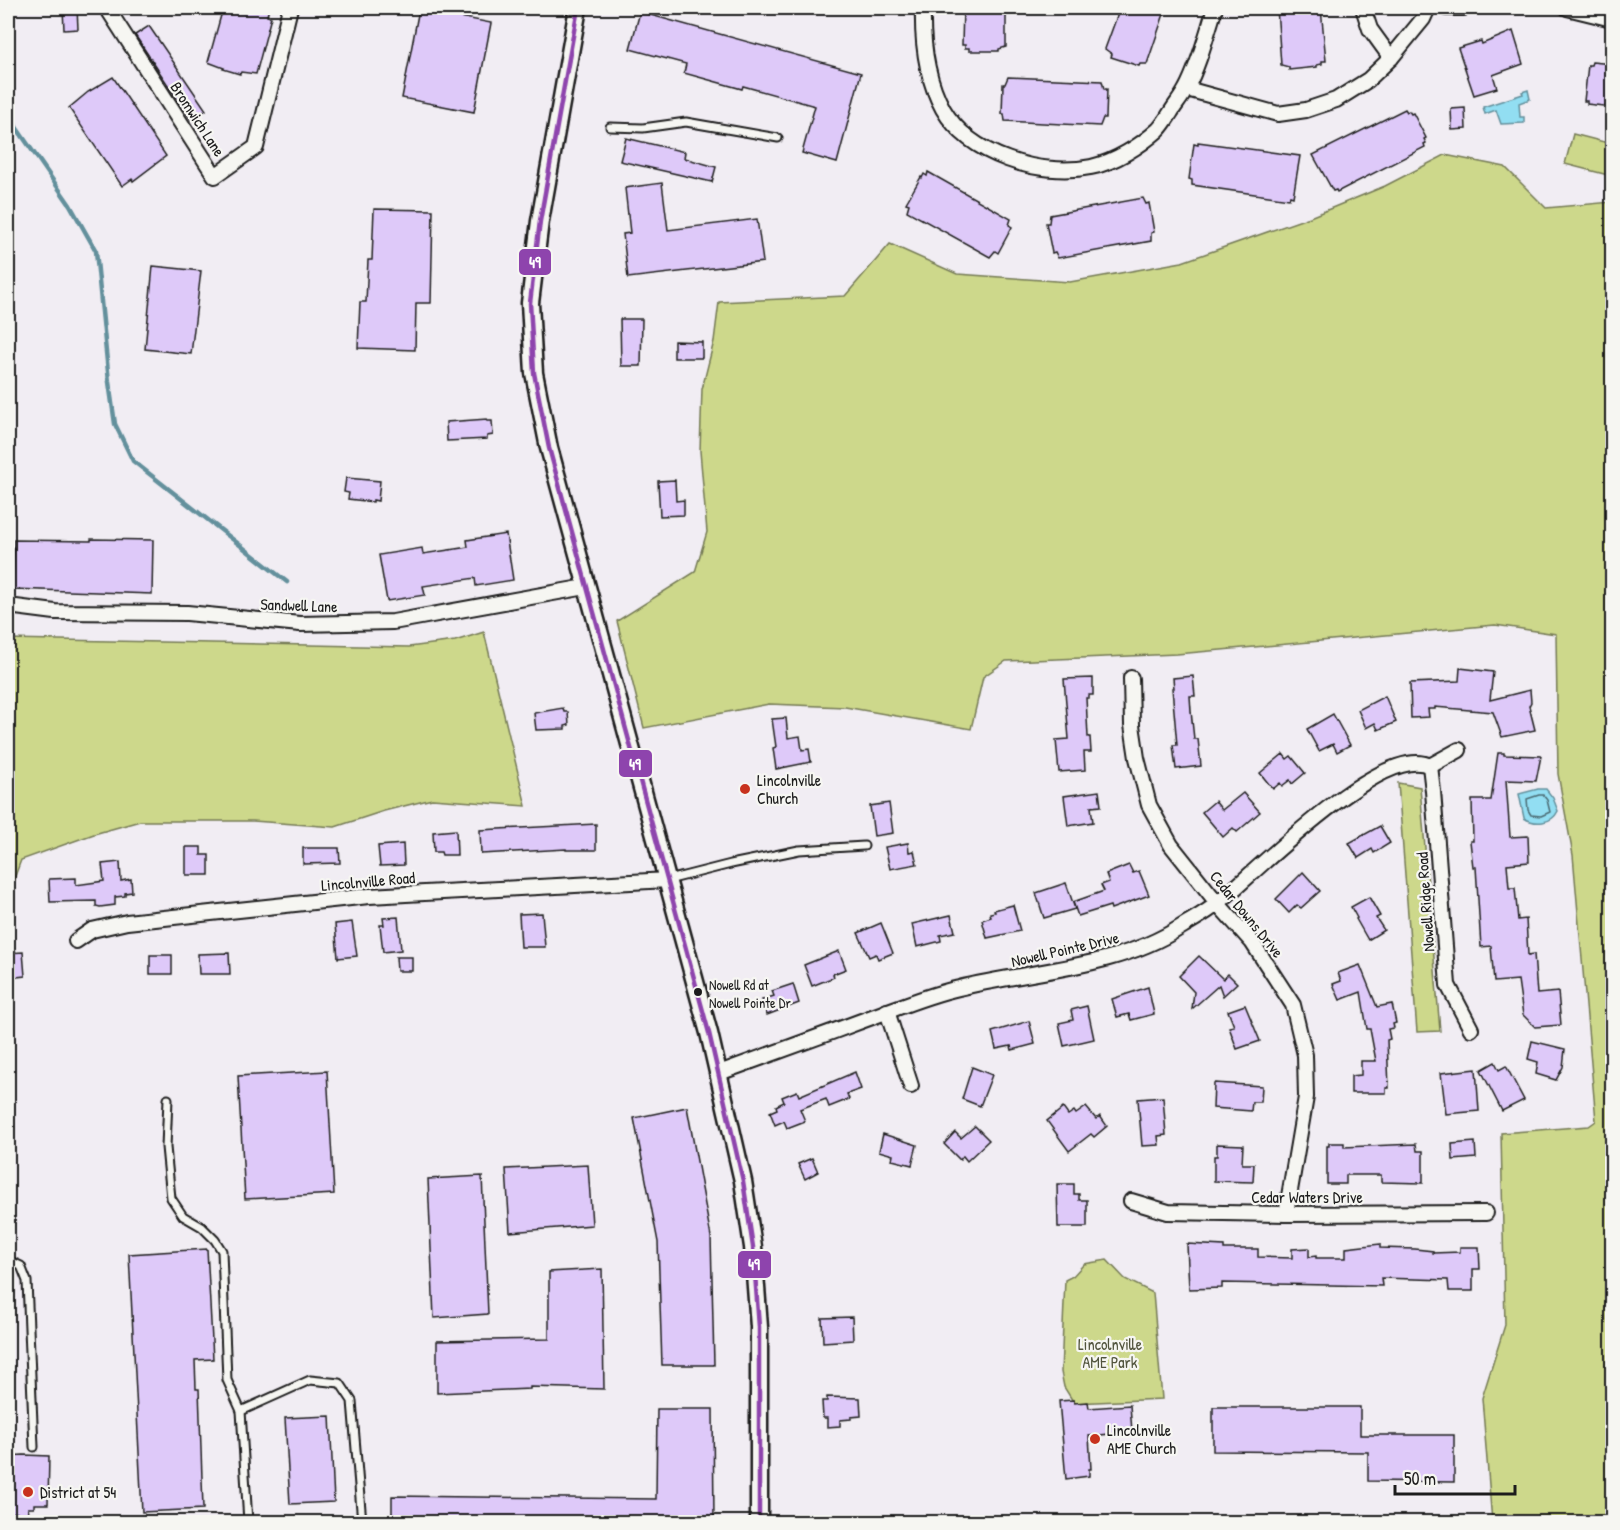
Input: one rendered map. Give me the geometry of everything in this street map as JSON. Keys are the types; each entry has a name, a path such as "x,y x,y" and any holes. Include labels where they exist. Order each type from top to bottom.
{"street":[{"name":"Bromwich Lane","path":"107,8 215,176 256,147 290,8"},
{"path":"578,8 531,284 530,326 534,373 549,448 668,880 719,1073 743,1181 753,1247 759,1327 759,1522"},
{"path":"923,8 926,58 930,79 944,110 959,130 987,151 1024,166 1059,168 1091,167 1127,153 1159,129 1187,89 1215,8"},
{"path":"1363,8 1370,29 1391,58"},
{"path":"1187,89 1278,114 1306,110 1335,100 1368,80 1391,58 1423,19 1428,8"},
{"path":"1446,8 1464,8"},
{"path":"1567,8 1612,19"},
{"name":"Sandwell Lane","path":"8,606 9,608 55,612 187,613 300,624 393,622 586,587"},
{"name":"Cedar Downs Drive","path":"1131,678 1132,725 1137,758 1149,806 1171,845 1252,942 1293,1005 1305,1055 1305,1097 1286,1214"},
{"path":"1430,766 1459,750"},
{"name":"Nowell Pointe Drive","path":"719,1073 887,1011 958,988 1062,969 1124,954 1173,933 1218,904 1302,829 1374,776 1410,763 1422,762 1430,766"},
{"name":"Nowell Ridge Road","path":"1430,766 1448,985 1471,1029"},
{"name":"Lincolnville Road","path":"76,941 92,930 127,922 369,896 668,880"},
{"path":"887,1011 911,1086"},
{"name":"Cedar Waters Drive","path":"1131,1201 1168,1212 1486,1214"}],"lane":[{"path":"610,128 643,128 686,122 778,138"},
{"path":"668,880 799,850 864,846"},
{"path":"168,1099 166,1147 171,1198 183,1216 202,1227 216,1240 222,1251 227,1380 241,1411 248,1522"},
{"path":"8,1260 21,1266 27,1281 34,1447"},
{"path":"241,1411 310,1380 340,1383 352,1401 362,1522"}],"green space":[{"path":"1573,134 1612,144 1612,176 1565,164"},
{"path":"1445,155 1505,167 1546,208 1612,202 1612,1522 1492,1522 1482,1398 1505,1325 1501,1133 1589,1126 1596,1121 1573,855 1558,774 1556,634 1495,625 1177,654 1006,661 983,677 971,729 845,707 769,704 644,728 617,621 695,572 707,532 700,451 702,389 714,341 719,302 845,296 890,244 957,274 1070,282 1182,262 1310,217 1385,186"},
{"path":"484,632 526,806 432,799 335,827 253,821 140,821 94,834 21,860 8,895 8,639 409,647 455,641"},
{"path":"1398,783 1420,787 1440,1031 1417,1032"},
{"name":"Lincolnville AME Park","path":"1107,1260 1125,1279 1153,1293 1162,1399 1074,1403 1064,1387 1061,1372 1065,1280 1073,1276 1084,1264"}],"water":[{"path":"1528,90 1530,99 1519,103 1520,117 1524,117 1524,123 1501,124 1496,110 1485,114 1483,107 1523,94 1522,92"},
{"path":"1546,789 1553,798 1558,811 1548,821 1533,822 1524,818 1519,794"}],"building":[{"path":"63,8 77,8 78,29 64,30"},
{"path":"223,8 269,8 267,16 271,17 256,74 241,72 240,74 208,62"},
{"path":"963,8 1006,8 1006,47 999,51 969,51 969,48 965,48 965,45 962,45"},
{"path":"1120,8 1166,8 1147,64 1139,66 1111,57 1112,54 1105,49"},
{"path":"1277,8 1321,8 1326,61 1322,61 1322,64 1317,67 1289,70 1289,67 1281,65"},
{"path":"419,9 491,23 474,112 402,98"},
{"path":"640,12 861,73 837,163 802,153 815,106 743,86 742,89 684,73 686,64 630,49"},
{"path":"149,26 206,110 191,120 135,35"},
{"path":"1513,31 1523,64 1493,75 1497,88 1474,95 1458,48 1481,41 1482,44"},
{"path":"1592,62 1612,64 1612,107 1587,104 1587,101 1584,101 1588,65"},
{"path":"113,77 166,156 133,181 132,179 122,186 69,108 88,92"},
{"path":"1008,77 1102,81 1104,89 1107,89 1106,118 1103,118 1100,126 1005,121 1004,114 1002,114 1003,84"},
{"path":"1465,108 1466,129 1452,130 1451,109"},
{"path":"1405,109 1413,113 1426,138 1424,139 1425,147 1337,192 1333,191 1313,155"},
{"path":"626,138 685,152 684,158 716,167 712,182 620,161"},
{"path":"1198,142 1300,156 1293,197 1290,196 1289,199 1192,185 1192,180 1189,179 1194,144 1198,145"},
{"path":"928,172 1011,219 1009,225 1012,227 998,253 995,251 990,257 907,211 909,204 906,203 921,177 924,174 927,176"},
{"path":"662,183 668,230 757,219 763,262 628,278 623,234 630,233 625,188"},
{"path":"1143,198 1146,204 1149,203 1154,232 1151,233 1151,241 1058,258 1055,252 1052,253 1046,223 1049,223 1050,215"},
{"path":"374,209 433,210 431,303 416,303 415,350 358,348 360,302 366,302 368,260 372,260"},
{"path":"153,266 201,271 191,354 145,349"},
{"path":"620,319 642,319 641,366 621,366"},
{"path":"674,341 702,342 702,358 674,358"},
{"path":"487,419 487,421 492,421 493,435 487,436 487,439 447,441 446,422"},
{"path":"346,478 380,481 378,501 348,499 349,493 344,492"},
{"path":"675,480 676,501 684,500 684,515 660,516 658,481"},
{"path":"506,534 513,580 476,586 475,578 423,586 425,595 387,601 379,555 422,548 423,554 468,547 467,540"},
{"path":"91,539 153,540 152,594 13,589 14,540 91,541"},
{"path":"1460,668 1493,672 1490,700 1530,690 1529,706 1535,730 1502,737 1493,712 1435,707 1435,709 1428,709 1429,717 1411,718 1410,683 1459,681"},
{"path":"1193,676 1195,696 1190,696 1191,711 1194,739 1198,739 1201,766 1176,769 1173,745 1177,745 1173,678"},
{"path":"1093,678 1093,695 1086,698 1091,752 1084,752 1085,770 1059,772 1056,740 1069,739 1064,679"},
{"path":"1385,696 1396,722 1378,730 1375,723 1366,728 1358,710"},
{"path":"563,708 564,712 568,712 569,725 565,726 565,729 536,730 534,713"},
{"path":"1333,714 1350,745 1337,752 1333,744 1319,751 1307,729"},
{"path":"786,718 788,738 800,736 802,750 809,749 811,762 776,769 772,719"},
{"path":"1498,753 1541,756 1536,781 1506,780 1510,837 1528,836 1529,862 1507,864 1509,888 1515,888 1518,920 1526,919 1528,955 1534,954 1537,994 1558,992 1561,1025 1535,1027 1523,1015 1518,980 1494,982 1491,946 1481,947 1476,867 1473,867 1470,841 1473,841 1472,800 1491,800"},
{"path":"1283,754 1287,759 1291,756 1305,773 1292,784 1290,780 1282,786 1280,783 1273,789 1260,773"},
{"path":"1099,791 1101,806 1091,807 1093,822 1068,826 1064,796"},
{"path":"1243,793 1260,812 1237,832 1233,828 1223,837 1202,812 1215,801 1222,810"},
{"path":"889,803 893,833 874,836 870,806"},
{"path":"596,824 596,850 566,849 481,854 480,830"},
{"path":"1380,826 1390,843 1374,853 1372,849 1358,858 1349,843"},
{"path":"456,830 457,855 442,855 441,852 434,852 433,832"},
{"path":"908,843 909,852 914,851 917,864 890,869 885,847"},
{"path":"403,844 404,865 380,866 378,846"},
{"path":"186,847 201,847 201,855 209,855 209,875 186,875"},
{"path":"303,848 339,848 340,863 303,864"},
{"path":"120,862 121,881 131,879 132,892 125,893 125,896 115,897 115,905 100,907 96,906 96,901 50,902 49,879 76,878 76,885 104,881 102,864"},
{"path":"1129,865 1133,873 1139,871 1149,895 1111,909 1110,906 1078,916 1073,902 1104,891 1101,885 1109,882 1106,874"},
{"path":"1303,872 1320,891 1301,908 1297,905 1289,913 1276,899"},
{"path":"1066,883 1075,909 1044,918 1036,893"},
{"path":"1369,897 1380,916 1376,918 1384,930 1368,940 1351,907"},
{"path":"1013,905 1020,931 987,938 982,920 991,917 990,913 995,912 994,910"},
{"path":"542,913 545,947 521,947 519,914"},
{"path":"951,915 955,932 940,935 941,941 917,947 912,924"},
{"path":"398,917 401,950 383,952 380,925 384,925 383,918"},
{"path":"352,922 357,956 338,958 335,924"},
{"path":"881,923 893,953 878,959 876,954 869,957 858,933"},
{"path":"839,951 846,969 812,986 804,965"},
{"path":"23,952 25,976 8,978 8,953"},
{"path":"229,953 230,974 199,974 198,954"},
{"path":"150,955 172,955 172,974 150,974"},
{"path":"1199,956 1223,979 1228,974 1237,983 1223,996 1219,985 1192,1009 1194,992 1179,976"},
{"path":"396,957 412,957 412,971 397,971"},
{"path":"1360,965 1377,1007 1392,1004 1396,1023 1393,1024 1394,1028 1388,1029 1390,1039 1387,1040 1389,1088 1386,1088 1386,1093 1351,1093 1351,1076 1361,1075 1361,1061 1376,1061 1370,1029 1367,1029 1361,992 1340,1000 1333,984 1341,981 1338,973"},
{"path":"793,984 799,1003 767,1015 762,1000 774,996 772,991"},
{"path":"1148,987 1154,1014 1131,1020 1129,1014 1117,1017 1112,999"},
{"path":"1245,1005 1260,1041 1237,1049 1229,1027 1234,1026 1228,1011"},
{"path":"1087,1006 1094,1039 1064,1046 1059,1023 1073,1020 1071,1010"},
{"path":"1029,1021 1035,1044 1012,1050 1011,1046 996,1049 992,1032"},
{"path":"1532,1041 1565,1049 1563,1067 1556,1080 1536,1074 1538,1062 1528,1059"},
{"path":"1495,1062 1499,1070 1506,1066 1524,1100 1502,1111 1481,1070"},
{"path":"972,1067 992,1075 980,1106 962,1099"},
{"path":"1476,1069 1479,1111 1446,1114 1441,1073"},
{"path":"327,1071 334,1194 245,1199 238,1076"},
{"path":"855,1072 861,1089 847,1094 849,1099 829,1107 826,1099 800,1109 805,1121 787,1128 784,1121 775,1125 770,1112 784,1102 782,1097 797,1091 799,1096"},
{"path":"1214,1083 1262,1086 1261,1102 1252,1102 1251,1111 1213,1108"},
{"path":"1163,1097 1166,1135 1158,1136 1159,1145 1142,1146 1138,1099"},
{"path":"687,1107 711,1237 714,1365 662,1365 658,1242 634,1118"},
{"path":"1086,1107 1096,1119 1100,1116 1107,1126 1094,1137 1091,1134 1069,1151 1047,1121 1063,1108 1068,1115 1074,1111 1076,1114"},
{"path":"975,1126 989,1140 967,1161 963,1156 960,1160 944,1144 955,1132 961,1138"},
{"path":"883,1134 917,1145 912,1165 892,1160 893,1155 879,1151"},
{"path":"1475,1142 1476,1158 1453,1160 1452,1144"},
{"path":"1329,1143 1344,1143 1344,1147 1416,1144 1417,1151 1423,1151 1423,1183 1381,1182 1381,1175 1346,1175 1346,1184 1327,1184 1327,1146"},
{"path":"1217,1144 1243,1145 1242,1164 1254,1164 1253,1182 1214,1181 1214,1156 1217,1156"},
{"path":"812,1158 818,1172 805,1179 798,1164"},
{"path":"588,1165 592,1225 510,1232 506,1169"},
{"path":"482,1176 488,1314 434,1318 428,1179"},
{"path":"1057,1184 1074,1184 1074,1194 1079,1194 1079,1200 1087,1200 1087,1227 1058,1227"},
{"path":"1187,1244 1224,1246 1224,1249 1258,1249 1258,1257 1292,1258 1292,1249 1309,1248 1309,1257 1346,1258 1346,1248 1380,1244 1380,1248 1415,1249 1433,1251 1433,1253 1460,1252 1460,1247 1479,1247 1480,1269 1473,1269 1473,1291 1449,1291 1448,1280 1381,1278 1382,1286 1222,1283 1222,1288 1189,1289"},
{"path":"207,1249 213,1359 195,1360 196,1389 199,1389 203,1509 142,1512 129,1254"},
{"path":"602,1269 604,1389 530,1387 530,1389 437,1393 437,1341 549,1339 549,1272"},
{"path":"852,1317 853,1340 823,1342 822,1318"},
{"path":"827,1397 860,1398 861,1416 840,1420 840,1426 827,1427 827,1418 823,1418 822,1401 827,1401"},
{"path":"1074,1400 1074,1403 1088,1402 1089,1408 1130,1405 1132,1432 1089,1436 1091,1469 1089,1469 1089,1476 1066,1479 1059,1401"},
{"path":"1213,1407 1360,1407 1360,1435 1454,1435 1454,1482 1368,1481 1368,1452 1213,1451"},
{"path":"657,1409 713,1409 714,1522 392,1522 392,1496 656,1499"},
{"path":"330,1416 334,1502 290,1504 285,1418"},
{"name":"District at 54","path":"8,1456 49,1456 48,1504 34,1504 34,1508 28,1508 29,1513 8,1513"}],"waterway":[{"path":"8,107 16,127 70,205 96,251 115,424 133,461 287,582"}],"transit line":[{"name":"49","path":"578,8 540,221 530,303 534,373 549,448 709,1033 743,1181 753,1247 759,1327 759,1522"}],"place":[{"name":"Lincolnville Church","path":"745,789"},
{"name":"Nowell Rd at Nowell Pointe Dr","path":"698,992"},
{"name":"Lincolnville AME Church","path":"1095,1439"},
{"name":"District at 54","path":"28,1492"}]}
